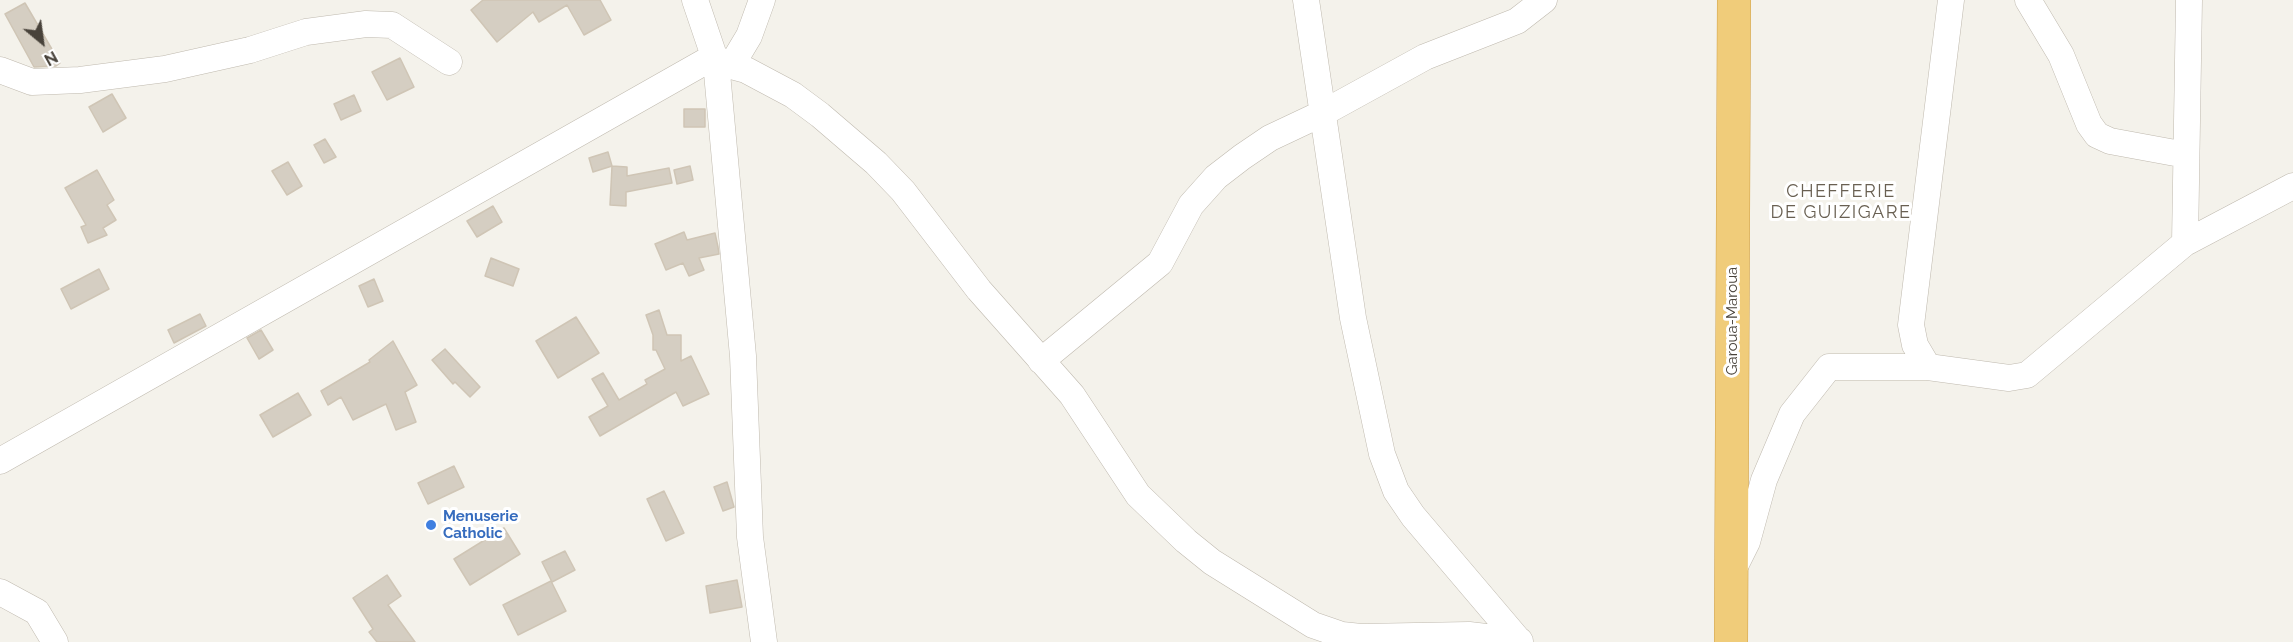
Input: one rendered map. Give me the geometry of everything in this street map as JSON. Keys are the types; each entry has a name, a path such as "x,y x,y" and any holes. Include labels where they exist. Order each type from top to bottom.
{"highway":[{"name":"Garoua-Maroua","path":"1731,642 1734,0"}],"street":[{"path":"695,0 721,61 742,356 750,537 764,642"},
{"path":"0,461 721,61 749,36 762,0"},
{"path":"1306,0 1353,318 1389,474 1396,492 1413,516 1520,642"},
{"path":"1041,361 1160,263 1191,205 1216,177 1270,138 1323,113 1425,57 1517,21 1544,0"},
{"path":"1928,367 1915,345 1911,325 1951,0"},
{"path":"2028,0 2061,55 2089,124 2097,135 2110,141 2186,155"},
{"path":"2185,243 2189,0"},
{"path":"0,70 32,82 80,80 165,69 250,50 306,32 366,24 392,26 449,62"},
{"path":"721,61 746,70 793,95 876,163 903,191 979,290 1082,409 1138,495 1186,541 1212,562 1313,625 1342,635 1366,639 1469,635 1520,642"},
{"path":"1731,576 1747,542 1764,480 1792,414 1820,375 1829,367 1837,365 1928,367 2009,378 2027,375 2185,243 2293,186"},
{"path":"0,592 37,612 55,642"}],"building":[{"path":"483,0 600,0 611,20 584,35 567,5 539,22 533,12 497,42 471,10"},
{"path":"25,3 60,63 56,66 34,67 5,14"},
{"path":"400,58 414,87 387,100 372,72"},
{"path":"112,94 126,118 103,132 89,107"},
{"path":"354,95 361,111 341,120 334,104"},
{"path":"684,109 705,109 705,127 684,127"},
{"path":"325,139 336,157 324,163 314,145"},
{"path":"608,152 612,166 593,172 589,158"},
{"path":"288,162 302,186 287,195 272,171"},
{"path":"612,166 627,167 627,176 669,168 672,183 626,192 626,206 610,205"},
{"path":"690,166 693,180 677,184 674,170"},
{"path":"97,170 114,200 107,205 116,220 103,228 107,235 88,243 81,227 86,225 65,188"},
{"path":"493,206 502,222 477,237 467,221"},
{"path":"684,232 687,240 715,233 719,254 699,258 704,270 689,276 683,263 666,270 655,244"},
{"path":"491,258 519,269 513,286 485,276"},
{"path":"99,269 109,289 71,309 61,289"},
{"path":"374,279 383,301 368,307 359,286"},
{"path":"659,310 667,335 681,335 681,361 691,356 709,394 683,406 676,392 600,436 589,417 608,406 592,379 603,373 619,400 647,384 645,380 665,369 656,350 653,350 653,335 646,315"},
{"path":"200,314 206,326 174,343 168,330"},
{"path":"576,317 599,353 558,378 536,341"},
{"path":"261,330 273,350 259,359 247,338"},
{"path":"393,341 417,385 405,392 416,422 396,430 386,404 353,420 341,397 328,405 321,391 370,362 369,360"},
{"path":"445,349 480,387 470,397 455,382 453,384 432,360"},
{"path":"298,393 311,415 273,437 260,415"},
{"path":"454,466 464,487 428,504 418,483"},
{"path":"727,482 734,507 723,511 714,487"},
{"path":"664,491 684,533 666,541 647,499"},
{"path":"504,528 520,554 470,585 454,559"},
{"path":"565,551 575,570 552,582 542,562"},
{"path":"387,575 401,596 388,605 415,642 377,642 369,632 373,629 353,598"},
{"path":"737,580 742,607 710,613 706,586"},
{"path":"551,581 566,611 518,635 503,605"}],"place":[{"name":"Menuserie Catholic","path":"431,525"}],"district":[{"name":"CHEFFERIE DE GUIZIGARE","path":"1841,202"}]}
